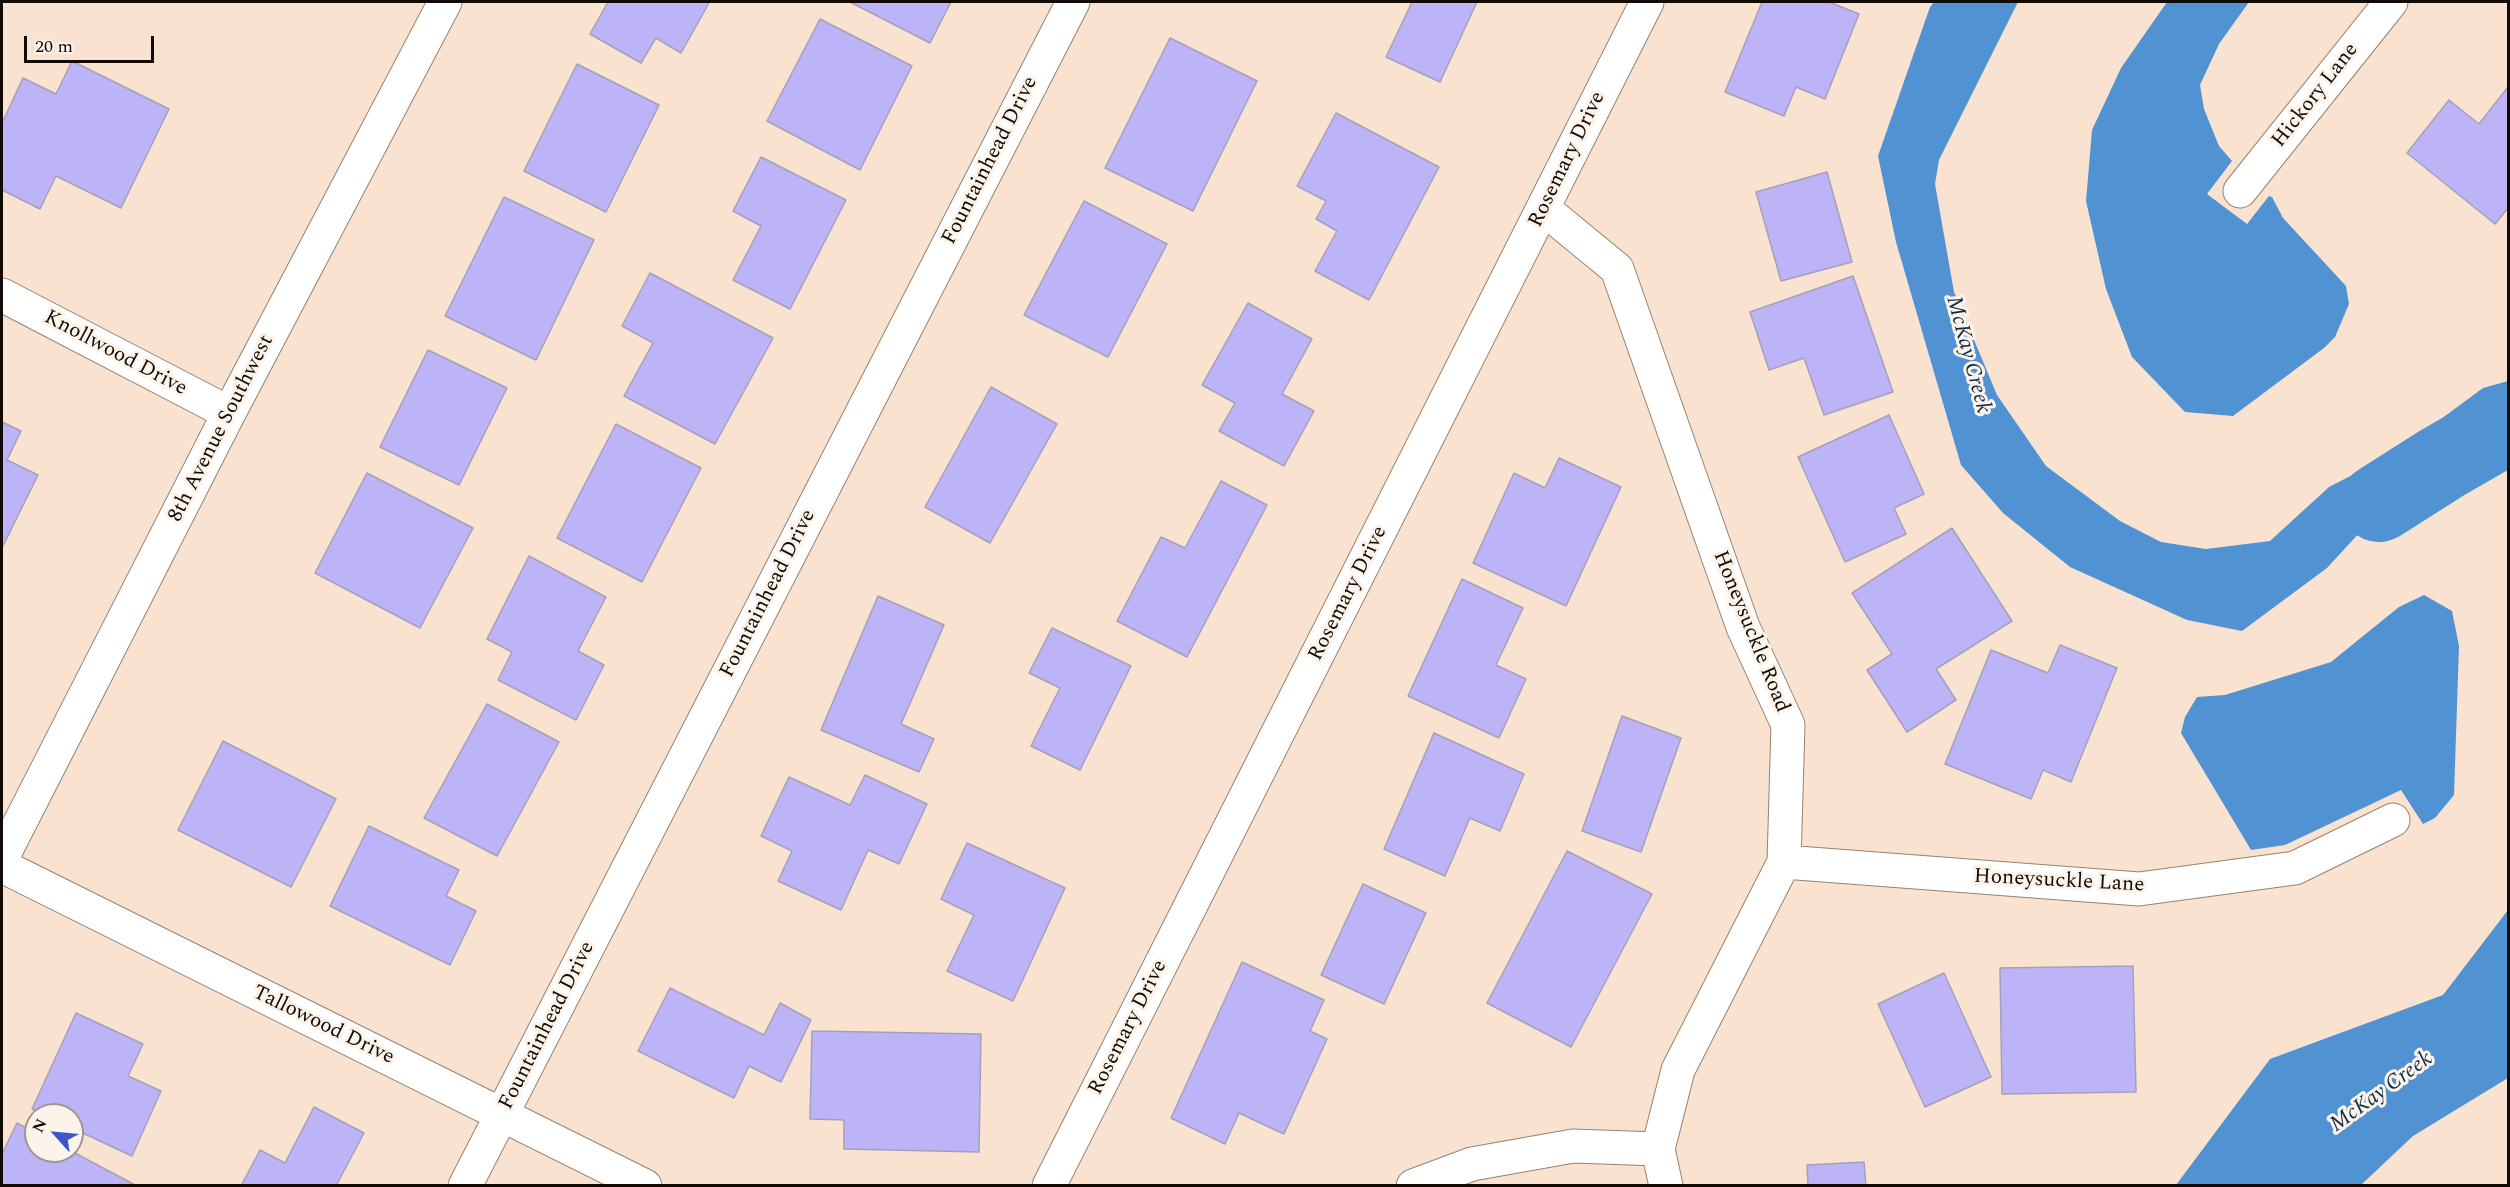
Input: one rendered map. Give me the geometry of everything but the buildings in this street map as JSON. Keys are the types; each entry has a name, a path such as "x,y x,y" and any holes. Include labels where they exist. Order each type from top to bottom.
{"street":[{"name":"8th Avenue Southwest","path":"2,858 229,414 445,2"},
{"name":"Fountainhead Drive","path":"465,1185 1073,2"},
{"name":"Rosemary Drive","path":"1049,1185 1647,2"},
{"name":"Hickory Lane","path":"2240,191 2391,2"},
{"name":"Honeysuckle Road","path":"1544,209 1617,269 1743,627 1788,725 1784,862 1678,1070 1658,1149 1666,1185"},
{"name":"Knollwood Drive","path":"2,295 229,414"},
{"name":"Honeysuckle Lane","path":"1784,862 2139,889 2295,868 2393,820"},
{"name":"Tallowood Drive","path":"2,866 645,1185"},
{"path":"1413,1185 1473,1164 1573,1146 1658,1149"}],"water":[{"path":"1934,2 2018,2 1939,160 1935,184 1954,292 1997,395 2046,466 2120,521 2161,542 2206,549 2270,541 2329,487 2395,453 2483,388 2508,381 2508,450 2476,442 2372,519 2327,568 2242,631 2187,620 2070,567 2003,513 1961,465 1896,242 1878,156 1930,7"},
{"path":"2167,2 2249,2 2219,44 2200,85 2204,109 2219,146 2232,161 2207,194 2247,224 2269,196 2272,197 2283,218 2346,286 2349,304 2335,337 2324,348 2233,416 2185,412 2132,357 2106,289 2086,201 2092,130 2121,68"},
{"path":"2424,595 2452,611 2459,646 2454,795 2435,818 2423,824 2401,790 2285,845 2251,850 2181,733 2185,717 2197,697 2225,695 2331,662 2399,607"},
{"path":"2508,910 2508,1078 2413,1136 2361,1185 2176,1185 2270,1059 2443,995"}],"waterway":[{"name":"McKay Creek","path":"2379,503 2508,425"}]}
